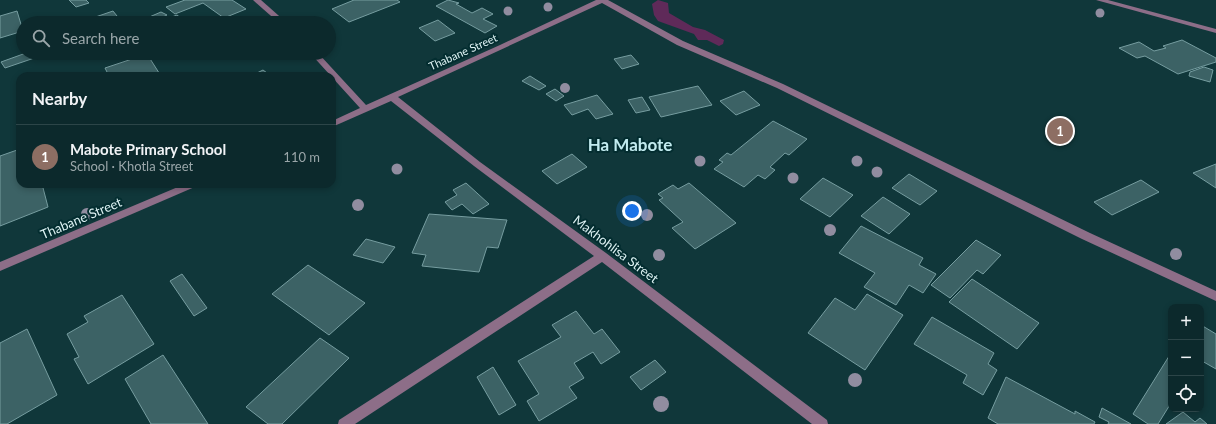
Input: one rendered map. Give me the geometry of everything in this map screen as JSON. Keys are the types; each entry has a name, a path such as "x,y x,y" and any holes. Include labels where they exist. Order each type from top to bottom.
{"street":[{"path":"257,0 275,16"},
{"path":"603,0 680,43 780,86 1086,236 1216,296"},
{"name":"Thabane Street","path":"336,122 603,0"},
{"path":"1100,0 1216,31"},
{"path":"320,60 331,72"},
{"path":"336,77 365,109"},
{"name":"Makhohlisa Street","path":"392,97 477,164 602,256 822,424"},
{"name":"Thabane Street","path":"0,267 185,188"},
{"path":"344,424 602,256"}],"shaded area":[{"path":"658,0 668,3 669,13 693,27 705,30 724,40 723,44 719,46 707,40 698,40 694,34 658,21 654,15 652,4"}],"building":[{"path":"69,0 86,0 89,3 76,7"},
{"path":"185,0 232,0 246,9 229,16 221,16 203,3 175,14 166,7"},
{"path":"354,0 397,0 400,2 349,22 332,9"},
{"path":"448,0 459,3 456,4 472,13 482,8 493,14 483,19 497,26 485,33 436,6"},
{"path":"17,11 18,16 16,16 16,33 0,38 0,16"},
{"path":"113,11 117,16 98,16"},
{"path":"161,12 167,15 165,16 152,16"},
{"path":"438,20 455,33 435,41 419,28"},
{"path":"1182,40 1216,58 1216,62 1178,74 1145,56 1137,58 1119,48 1139,42 1154,51 1166,48 1163,46"},
{"path":"631,55 639,64 622,69 614,59"},
{"path":"16,57 16,60 28,60 5,68 1,62"},
{"path":"129,60 151,60 158,72 107,72 105,68"},
{"path":"1204,67 1213,70 1210,82 1189,76 1190,72"},
{"path":"530,76 546,86 539,90 522,81"},
{"path":"698,86 712,105 661,117 649,97"},
{"path":"555,89 564,96 556,101 546,94"},
{"path":"744,91 760,105 736,115 720,101"},
{"path":"597,95 613,114 596,119 588,109 572,115 564,105"},
{"path":"642,97 650,110 636,113 628,100"},
{"path":"773,121 807,139 789,155 785,153 770,167 775,170 765,179 758,175 744,187 714,169 723,162 719,160 727,153 731,155"},
{"path":"16,150 16,188 43,188 48,207 0,226 0,156"},
{"path":"572,154 587,167 557,184 542,171"},
{"path":"1216,164 1216,188 1193,173"},
{"path":"909,174 937,191 920,205 892,188"},
{"path":"823,178 853,195 830,217 800,199"},
{"path":"1141,180 1159,192 1112,215 1094,202"},
{"path":"466,183 489,204 473,214 462,204 452,210 445,202 457,195 453,190"},
{"path":"689,183 736,223 695,249 672,228 683,222 659,200 663,198 658,194 673,185 678,189"},
{"path":"883,197 910,214 889,234 861,216"},
{"path":"429,214 507,220 498,248 487,247 479,272 422,266 426,255 412,253"},
{"path":"861,226 923,258 919,265 936,274 923,293 909,285 896,305 864,287 875,273 839,253"},
{"path":"366,239 395,247 383,263 353,255"},
{"path":"976,240 1001,255 983,274 977,270 950,298 931,285"},
{"path":"308,265 365,303 329,335 272,294"},
{"path":"182,274 207,308 194,316 170,281"},
{"path":"972,279 1039,323 1017,349 949,302"},
{"path":"867,294 903,315 865,370 808,333 835,298 855,310"},
{"path":"122,295 154,344 88,384 74,359 79,357 67,334 88,322 84,316"},
{"path":"576,311 594,334 602,329 620,352 601,364 593,352 574,363 584,378 569,387 577,398 539,421 527,401 539,394 518,361 561,337 552,325"},
{"path":"932,317 994,353 988,364 997,370 983,395 963,383 967,375 914,344"},
{"path":"1204,327 1216,334 1216,369 1204,362"},
{"path":"27,329 57,395 7,424 0,424 0,343"},
{"path":"320,338 349,358 282,424 268,424 246,407"},
{"path":"163,355 208,424 151,424 125,379"},
{"path":"1168,358 1168,408 1158,424 1148,424 1133,414"},
{"path":"655,360 666,372 641,390 630,377"},
{"path":"493,367 516,405 499,415 477,377"},
{"path":"1006,377 1075,414 1075,411 1095,422 1094,424 998,424 988,418"},
{"path":"1102,408 1131,424 1108,424 1109,422 1099,417"},
{"path":"1183,412 1195,422 1200,418 1207,424 1166,424"}],"place":[{"name":"Mabote Primary School","path":"1060,131"}],"district":[{"name":"Ha Mabote","path":"630,145"}]}
